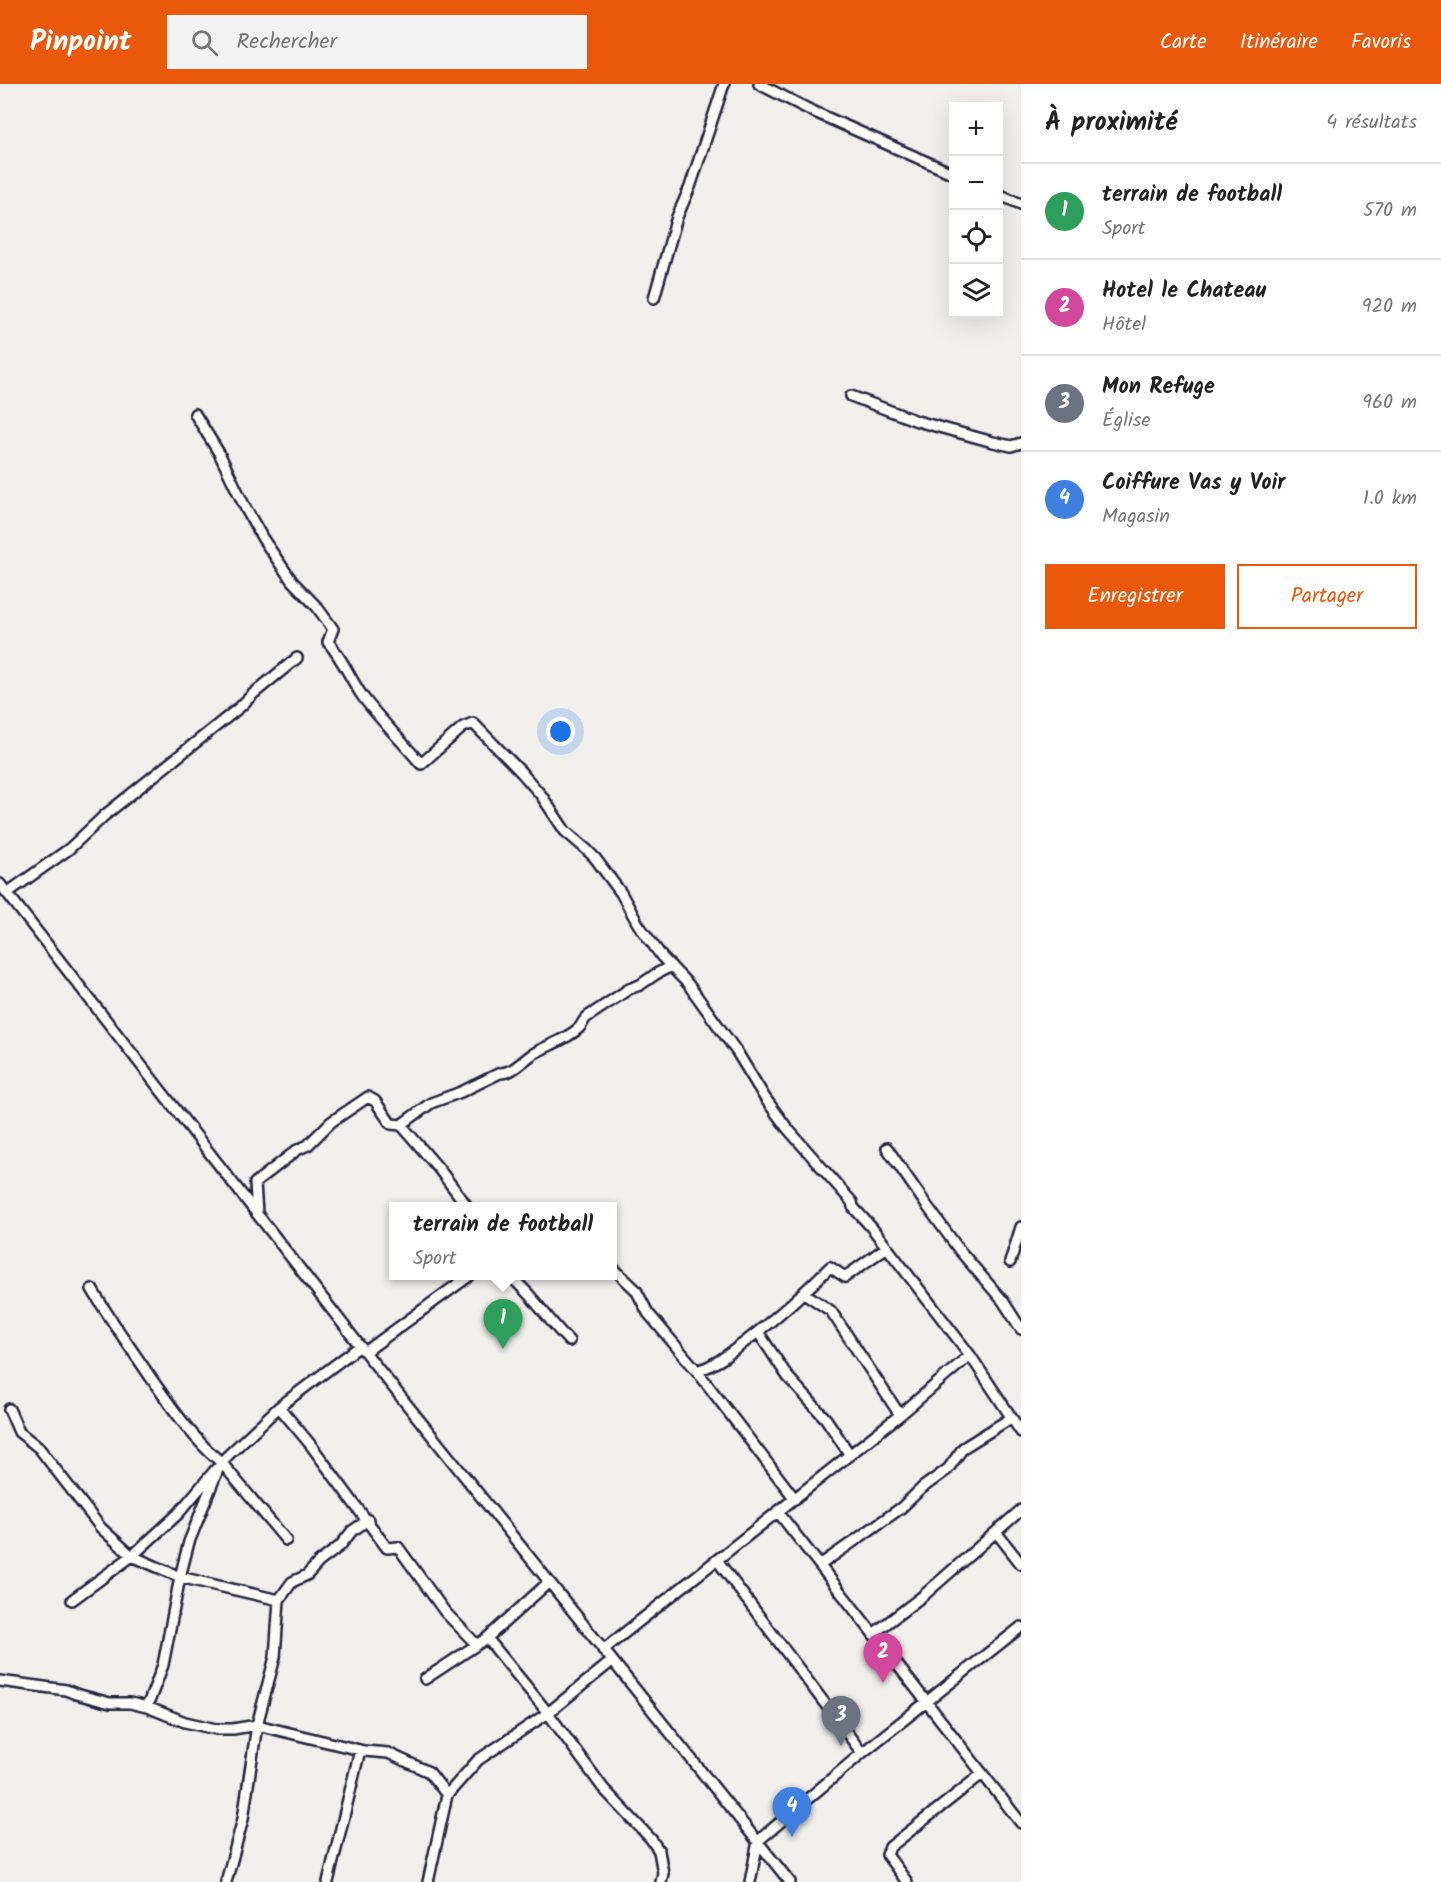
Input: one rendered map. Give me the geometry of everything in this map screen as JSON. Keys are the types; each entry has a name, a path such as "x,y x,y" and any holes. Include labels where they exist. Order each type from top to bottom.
{"street":[{"path":"654,298 677,217 690,187 724,84"},
{"path":"759,84 810,110 949,172"},
{"path":"1003,196 1021,204"},
{"path":"850,396 917,421 993,442 1011,446 1021,443"},
{"path":"195,414 219,453 263,539 292,581 333,628 328,642 339,655 361,695 388,729 402,741 421,764 462,727 472,723 521,772 541,795 564,831 595,858 621,893 638,924 656,949 688,984 737,1052 765,1098 787,1128 825,1169 852,1202 853,1208 887,1247 970,1355 1021,1432"},
{"path":"7,893 69,849 105,815 240,707 297,658"},
{"path":"0,884 363,1349 790,1882"},
{"path":"400,1125 431,1102 461,1092 500,1073 507,1073 533,1053 582,1026 583,1020 618,995 640,986 672,966"},
{"path":"241,1193 297,1150 308,1145 331,1122 368,1097 375,1101 391,1124 400,1125 439,1169 464,1202"},
{"path":"887,1148 960,1251 1003,1301 1021,1329"},
{"path":"255,1183 257,1214"},
{"path":"1010,1262 1021,1227"},
{"path":"697,1371 713,1366 758,1332 804,1293 830,1267 845,1277 887,1247"},
{"path":"617,1272 636,1290 648,1313 697,1371 795,1499"},
{"path":"72,1600 132,1556 178,1514 221,1462 279,1407 462,1280"},
{"path":"515,1280 552,1325 569,1341"},
{"path":"92,1289 117,1330 167,1402 286,1540"},
{"path":"804,1293 831,1311 900,1415"},
{"path":"758,1332 788,1377 826,1419 850,1455"},
{"path":"603,1650 900,1415 970,1355"},
{"path":"279,1407 368,1520 387,1548 398,1547 445,1612 476,1644"},
{"path":"9,1409 19,1432 39,1448 101,1528 132,1556 180,1577 279,1600"},
{"path":"820,1565 901,1508 922,1488 948,1469 963,1448 1011,1418"},
{"path":"147,1707 163,1665 189,1542 221,1462"},
{"path":"873,1634 924,1595 1021,1510"},
{"path":"778,1512 1021,1823"},
{"path":"226,1882 243,1819 257,1725 275,1657 279,1600 292,1582 307,1575 319,1562 340,1546 352,1531 368,1520"},
{"path":"996,1532 1021,1564"},
{"path":"717,1560 862,1753"},
{"path":"425,1679 487,1638 549,1582"},
{"path":"750,1882 758,1841 862,1753 1021,1627"},
{"path":"487,1638 548,1713 603,1788 651,1839 659,1851 663,1873 661,1882"},
{"path":"428,1882 447,1795 478,1760 548,1713 612,1661"},
{"path":"0,1681 66,1690 110,1703 130,1702 185,1722 216,1729 257,1725 360,1750 388,1753 429,1772 447,1795"},
{"path":"327,1882 360,1750"},
{"path":"907,1882 887,1855 890,1847 982,1774"}],"place":[{"name":"terrain de football","path":"503,1349"},
{"name":"Hotel le Chateau","path":"883,1683"},
{"name":"Mon Refuge","path":"841,1746"},
{"name":"Coiffure Vas y Voir","path":"792,1837"}]}
